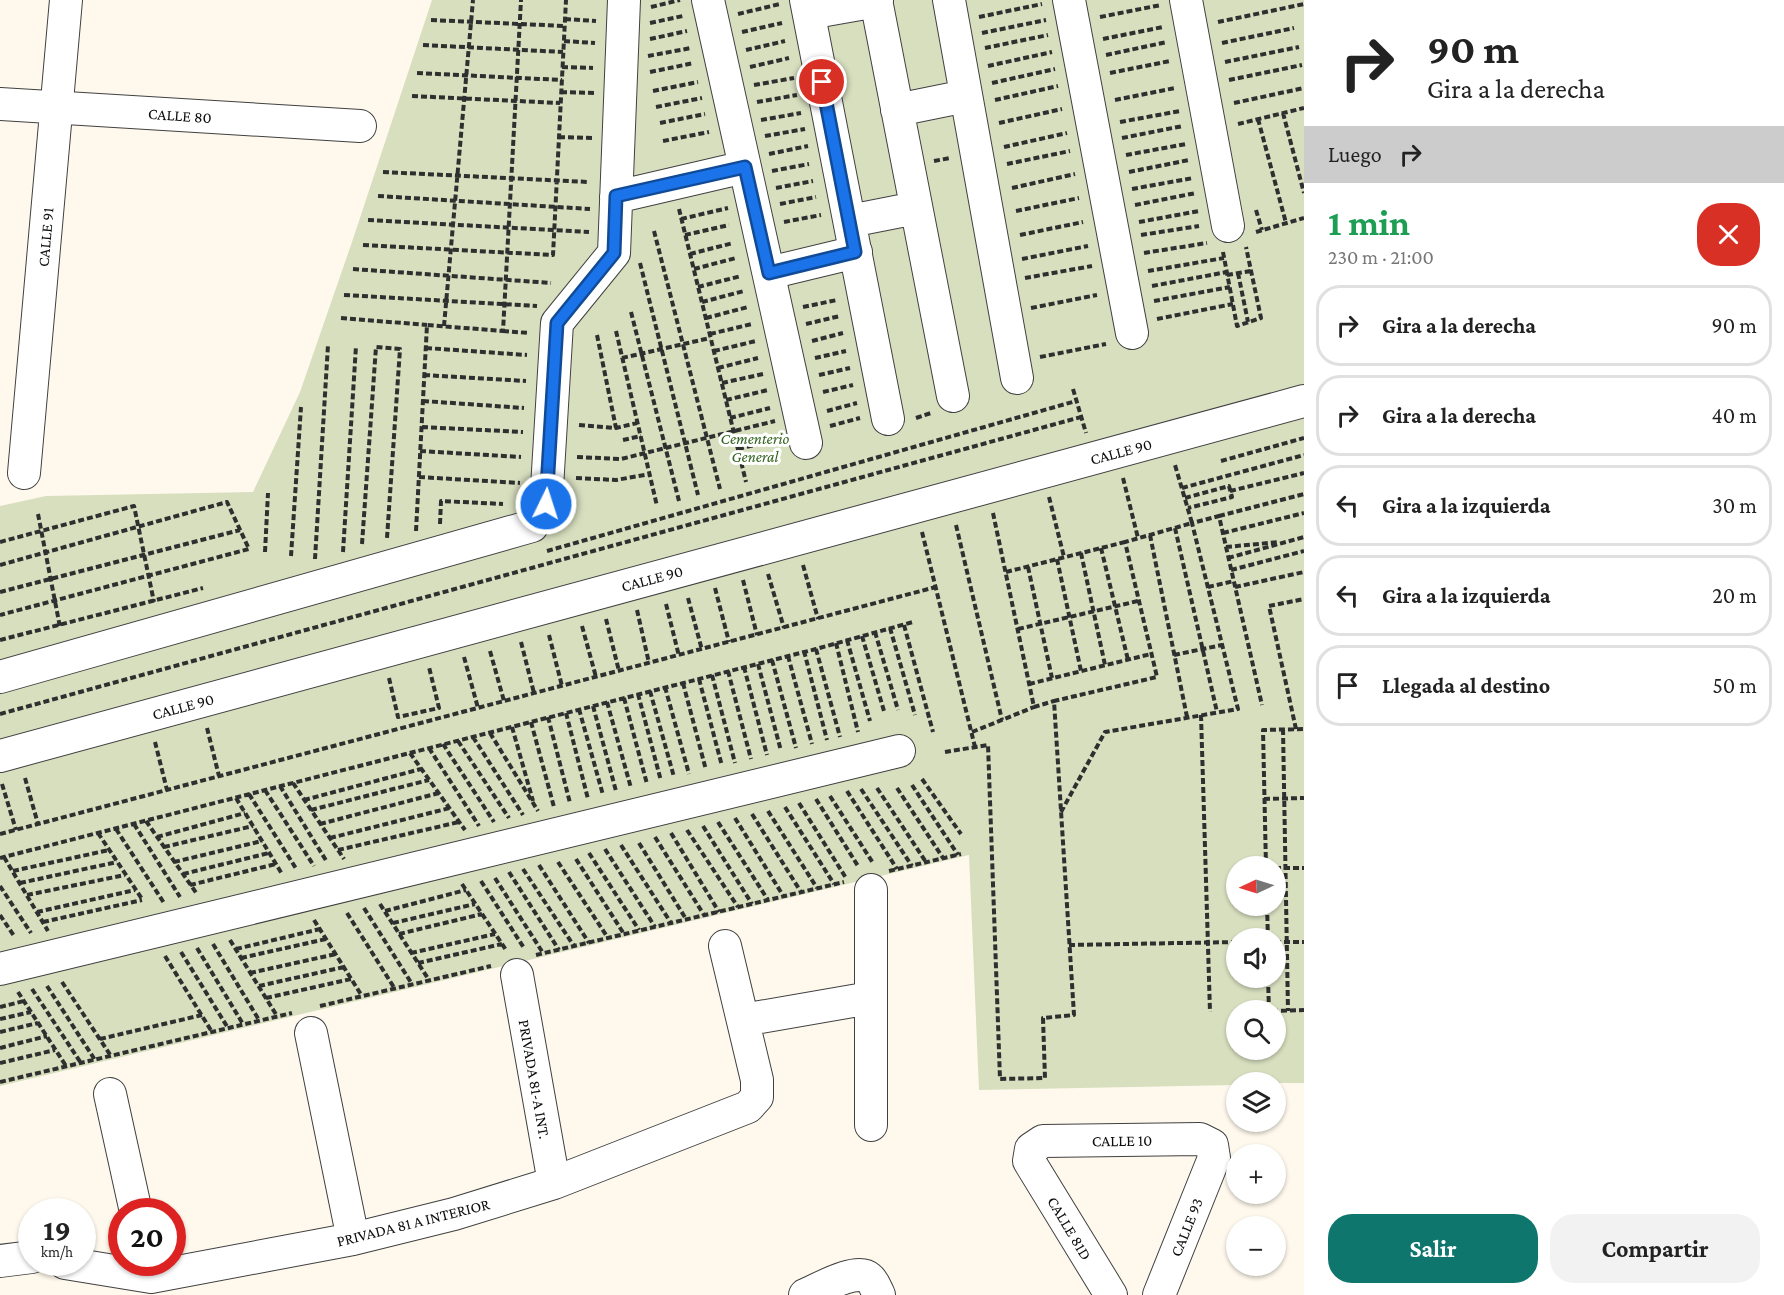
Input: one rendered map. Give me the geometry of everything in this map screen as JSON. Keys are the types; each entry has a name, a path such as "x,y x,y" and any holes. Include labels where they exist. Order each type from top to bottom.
{"street":[{"name":"CALLE 91","path":"24,473 66,0"},
{"path":"949,0 982,87 1025,368"},
{"path":"883,414 855,252 837,218 795,10 877,1 916,208 943,404"},
{"path":"1175,2 1224,233"},
{"path":"1055,8 1132,332"},
{"path":"711,9 759,165 754,273 806,436"},
{"path":"0,677 532,526 546,504 557,323 614,253 602,196 637,11"},
{"path":"897,110 982,87"},
{"name":"CALLE 80","path":"0,104 360,126"},
{"path":"602,196 759,165"},
{"path":"837,218 916,208"},
{"path":"754,273 855,252"},
{"name":"CALLE 90","path":"1,770 1304,401"},
{"path":"13,978 899,751"},
{"path":"871,874 871,1125"},
{"path":"725,946 743,1020 870,998"},
{"name":"PRIVADA 81-A INT.","path":"505,964 554,1183"},
{"path":"310,1017 353,1239"},
{"name":"PRIVADA 81 A INTERIOR","path":"186,1264 353,1239 454,1214 554,1183 748,1107 757,1097 757,1080 743,1020"},
{"path":"110,1094 133,1198"},
{"name":"CALLE 10","path":"1029,1161 1031,1149 1043,1141 1200,1139 1212,1145 1214,1158"},
{"name":"CALLE 93","path":"1159,1295 1214,1158"},
{"name":"CALLE 81D","path":"1029,1161 1111,1295"},
{"path":"0,1261 18,1259"},
{"path":"805,1295 853,1275 863,1274 875,1287"}],"path":[{"path":"444,326 473,0"},
{"path":"503,331 521,0"},
{"path":"363,245 553,255 566,0"},
{"path":"637,11 680,0"},
{"path":"1096,18 1175,2"},
{"path":"1214,23 1304,4"},
{"path":"979,17 1055,8"},
{"path":"982,33 1055,8"},
{"path":"637,11 795,10"},
{"path":"738,33 795,10"},
{"path":"565,19 600,21"},
{"path":"430,20 565,26"},
{"path":"1101,40 1168,26"},
{"path":"1218,44 1294,28"},
{"path":"644,40 695,29"},
{"path":"985,48 1052,34"},
{"path":"564,41 599,43"},
{"path":"742,51 788,41"},
{"path":"1103,55 1171,41"},
{"path":"423,45 563,52"},
{"path":"647,57 699,46"},
{"path":"1221,63 1299,47"},
{"path":"982,87 1056,51"},
{"path":"746,67 792,58"},
{"path":"1107,74 1174,60"},
{"path":"650,72 702,61"},
{"path":"1225,81 1302,65"},
{"path":"562,67 597,69"},
{"path":"982,87 1059,68"},
{"path":"417,73 562,80"},
{"path":"750,86 796,77"},
{"path":"653,91 706,81"},
{"path":"982,87 1062,85"},
{"path":"1112,101 1179,87"},
{"path":"1229,104 1304,88"},
{"path":"561,92 596,93"},
{"path":"753,103 800,94"},
{"path":"412,96 560,103"},
{"path":"656,106 709,96"},
{"path":"988,125 1066,108"},
{"path":"1233,125 1304,108"},
{"path":"1116,122 1184,110"},
{"path":"660,123 713,112"},
{"path":"757,121 803,112"},
{"path":"1283,113 1304,193"},
{"path":"1258,119 1286,223"},
{"path":"1120,139 1187,126"},
{"path":"761,137 807,129"},
{"path":"663,141 717,130"},
{"path":"993,149 1071,132"},
{"path":"559,137 593,138"},
{"path":"1123,156 1190,143"},
{"path":"759,165 810,146"},
{"path":"996,167 1074,150"},
{"path":"932,161 954,157"},
{"path":"1126,172 1194,159"},
{"path":"759,165 814,163"},
{"path":"383,172 557,181 602,196"},
{"path":"1012,188 1079,174"},
{"path":"1129,189 1197,177"},
{"path":"772,189 817,181"},
{"path":"1132,205 1200,193"},
{"path":"378,196 555,207 602,196"},
{"path":"775,204 821,196"},
{"path":"1005,213 1083,197"},
{"path":"678,205 746,482"},
{"path":"681,219 733,207"},
{"path":"780,223 837,218"},
{"path":"1141,253 1224,233 1304,218"},
{"path":"368,220 599,233"},
{"path":"1010,237 1088,221"},
{"path":"685,236 736,223"},
{"path":"1136,223 1224,233 1251,272 1261,318 1237,326 1224,258 1224,233"},
{"path":"654,231 720,489"},
{"path":"1138,236 1224,233"},
{"path":"690,254 741,241"},
{"path":"1014,260 1092,245"},
{"path":"1145,271 1224,258"},
{"path":"639,261 698,495"},
{"path":"1018,280 1096,266"},
{"path":"693,268 754,273"},
{"path":"353,269 551,283"},
{"path":"1148,287 1251,272"},
{"path":"698,287 754,273"},
{"path":"702,302 754,273"},
{"path":"1238,273 1248,322"},
{"path":"1151,302 1230,287"},
{"path":"1024,309 1101,294"},
{"path":"344,295 538,306"},
{"path":"798,309 844,299"},
{"path":"1025,368 1132,332 1233,304"},
{"path":"706,318 756,305"},
{"path":"631,312 678,501"},
{"path":"801,325 847,314"},
{"path":"341,318 537,333"},
{"path":"622,358 683,344 760,322"},
{"path":"416,539 427,325"},
{"path":"616,332 657,507"},
{"path":"805,342 850,332"},
{"path":"597,335 616,428"},
{"path":"714,351 764,339"},
{"path":"315,560 328,345"},
{"path":"343,553 356,346"},
{"path":"362,548 376,347 400,349 387,546"},
{"path":"426,348 535,356"},
{"path":"808,359 854,349"},
{"path":"718,368 768,356"},
{"path":"812,376 857,366"},
{"path":"722,384 772,372"},
{"path":"424,375 534,381"},
{"path":"816,394 861,383"},
{"path":"726,400 776,388"},
{"path":"1073,389 1087,437"},
{"path":"423,401 532,408"},
{"path":"546,551 1076,401"},
{"path":"738,449 806,436 883,414 943,404"},
{"path":"730,418 780,406"},
{"path":"291,556 301,407"},
{"path":"819,412 883,414"},
{"path":"0,714 1081,417"},
{"path":"571,457 621,459 783,420"},
{"path":"573,425 616,428 637,423"},
{"path":"422,427 531,433"},
{"path":"623,440 641,436"},
{"path":"1221,461 1304,438"},
{"path":"420,452 528,458"},
{"path":"1182,488 1304,454"},
{"path":"1061,813 1105,732 1238,709 1192,523 1174,462"},
{"path":"1230,491 1304,473"},
{"path":"571,477 616,480 650,474"},
{"path":"1123,476 1138,538"},
{"path":"419,477 526,484"},
{"path":"1185,498 1229,486 1232,497 1188,508"},
{"path":"265,552 268,493"},
{"path":"1006,572 1304,494"},
{"path":"1049,497 1064,557"},
{"path":"440,532 441,501 505,504"},
{"path":"0,565 226,502 249,549 0,615"},
{"path":"0,542 134,506 155,611"},
{"path":"993,512 1034,706"},
{"path":"1223,533 1304,513"},
{"path":"38,514 61,635"},
{"path":"1219,516 1262,705"},
{"path":"956,522 1002,720"},
{"path":"1174,528 1216,712"},
{"path":"0,592 240,530"},
{"path":"922,531 975,747"},
{"path":"1150,535 1187,717"},
{"path":"1228,558 1304,537"},
{"path":"1226,546 1291,541"},
{"path":"972,732 1034,706 1157,677 1125,542"},
{"path":"1101,548 1128,660"},
{"path":"1231,570 1304,551"},
{"path":"1081,553 1106,665"},
{"path":"1057,559 1081,671"},
{"path":"803,564 818,619"},
{"path":"1028,567 1052,678"},
{"path":"1235,587 1304,572"},
{"path":"768,573 784,628"},
{"path":"743,580 757,635"},
{"path":"1208,587 1234,581"},
{"path":"0,640 207,586"},
{"path":"716,588 729,642"},
{"path":"0,834 936,588"},
{"path":"688,596 702,650"},
{"path":"1296,729 1269,606 1304,599"},
{"path":"1018,630 1138,601"},
{"path":"666,602 679,656"},
{"path":"637,610 649,663"},
{"path":"606,618 619,671"},
{"path":"54,939 13,871 2,858 914,622"},
{"path":"581,625 596,677"},
{"path":"904,625 933,732"},
{"path":"890,628 915,715"},
{"path":"875,632 898,710"},
{"path":"549,634 562,686"},
{"path":"862,636 884,711"},
{"path":"847,640 870,721"},
{"path":"521,641 534,693"},
{"path":"836,643 858,733"},
{"path":"1174,655 1222,645"},
{"path":"816,649 843,746"},
{"path":"490,650 504,701"},
{"path":"804,651 829,749"},
{"path":"1029,684 1151,654"},
{"path":"788,656 814,753"},
{"path":"464,657 478,708"},
{"path":"772,660 799,757"},
{"path":"758,664 784,761"},
{"path":"389,678 398,717 439,708 429,667"},
{"path":"744,667 769,764"},
{"path":"728,671 753,768"},
{"path":"712,675 737,772"},
{"path":"699,679 724,775"},
{"path":"683,683 708,779"},
{"path":"665,687 692,783"},
{"path":"650,691 677,787"},
{"path":"638,694 663,790"},
{"path":"624,698 649,794"},
{"path":"945,752 988,745 1000,1079 1045,1078 1043,1018 1074,1015 1054,701"},
{"path":"607,702 633,798"},
{"path":"592,706 619,801"},
{"path":"579,709 605,804"},
{"path":"566,713 590,808"},
{"path":"1201,715 1210,1012"},
{"path":"548,717 573,812"},
{"path":"531,722 556,816"},
{"path":"512,727 535,807"},
{"path":"207,728 219,776"},
{"path":"1283,729 1285,856"},
{"path":"1266,856 1263,730 1304,729"},
{"path":"489,732 539,813"},
{"path":"473,737 529,823"},
{"path":"458,741 515,826"},
{"path":"156,742 167,790"},
{"path":"443,744 499,830"},
{"path":"429,748 484,834"},
{"path":"410,753 470,837"},
{"path":"304,800 421,769"},
{"path":"1,770 16,830"},
{"path":"24,778 38,824"},
{"path":"922,779 961,834"},
{"path":"311,810 429,780"},
{"path":"293,783 349,867"},
{"path":"871,874 959,854 912,785"},
{"path":"280,786 333,871"},
{"path":"860,788 912,866"},
{"path":"877,788 926,862"},
{"path":"897,789 943,858"},
{"path":"265,790 319,874"},
{"path":"847,790 897,869"},
{"path":"320,824 439,793"},
{"path":"249,794 302,879"},
{"path":"830,795 871,874"},
{"path":"236,798 287,882"},
{"path":"816,798 871,874"},
{"path":"1264,799 1304,798"},
{"path":"480,880 529,957 848,881 799,802"},
{"path":"784,806 834,884"},
{"path":"330,838 450,808"},
{"path":"767,810 817,888"},
{"path":"712,812 768,900"},
{"path":"157,837 245,813"},
{"path":"752,814 801,892"},
{"path":"735,818 784,897"},
{"path":"146,821 202,903"},
{"path":"338,850 459,822"},
{"path":"134,824 181,897"},
{"path":"665,824 719,912"},
{"path":"164,847 253,826"},
{"path":"703,826 752,904"},
{"path":"649,828 704,915"},
{"path":"116,829 169,911"},
{"path":"687,830 738,907"},
{"path":"98,833 147,908"},
{"path":"615,836 671,923"},
{"path":"599,840 655,927"},
{"path":"174,862 262,841"},
{"path":"638,842 686,919"},
{"path":"584,844 639,930"},
{"path":"13,871 109,850"},
{"path":"182,874 269,853"},
{"path":"533,856 589,943"},
{"path":"575,857 624,934"},
{"path":"518,860 574,946"},
{"path":"558,861 608,938"},
{"path":"20,883 117,862"},
{"path":"190,885 276,864"},
{"path":"503,864 559,950"},
{"path":"1286,868 1304,868"},
{"path":"27,896 125,874"},
{"path":"494,877 543,953"},
{"path":"0,1082 277,1016 310,1017 362,996 505,964 502,944 461,883"},
{"path":"0,886 31,934"},
{"path":"37,912 135,890"},
{"path":"385,911 466,890"},
{"path":"375,895 429,980"},
{"path":"359,899 412,984"},
{"path":"43,922 142,900"},
{"path":"341,904 395,989"},
{"path":"393,923 475,904"},
{"path":"1286,905 1288,1011"},
{"path":"309,911 362,996"},
{"path":"399,934 482,914"},
{"path":"0,915 15,939"},
{"path":"236,949 320,929"},
{"path":"225,932 277,1016"},
{"path":"411,953 495,933"},
{"path":"209,936 260,1020"},
{"path":"241,957 326,939"},
{"path":"192,940 243,1024"},
{"path":"1069,945 1226,942"},
{"path":"1287,942 1304,942"},
{"path":"176,944 228,1028"},
{"path":"418,964 502,944"},
{"path":"160,948 212,1032"},
{"path":"250,973 336,954"},
{"path":"259,986 344,967"},
{"path":"56,974 111,1056"},
{"path":"42,977 95,1060"},
{"path":"13,978 24,1001 66,1066"},
{"path":"13,978 81,1063"},
{"path":"266,998 351,979"},
{"path":"1268,988 1269,1011 1304,1010"},
{"path":"0,1007 24,1001"},
{"path":"0,1019 31,1012"},
{"path":"100,1039 202,1015"},
{"path":"0,1032 38,1023"},
{"path":"0,1048 47,1036"},
{"path":"0,1063 55,1050"}],"green space":[{"name":"Cementerio General","path":"432,0 1304,0 1304,1083 1286,1083 1286,1072 1226,1072 1226,1085 979,1090 969,855 0,1086 0,506 46,496 253,492 300,392"}],"route":[{"path":"546,504 557,323 614,253 616,196 745,167 769,273 855,252 822,82"}]}
